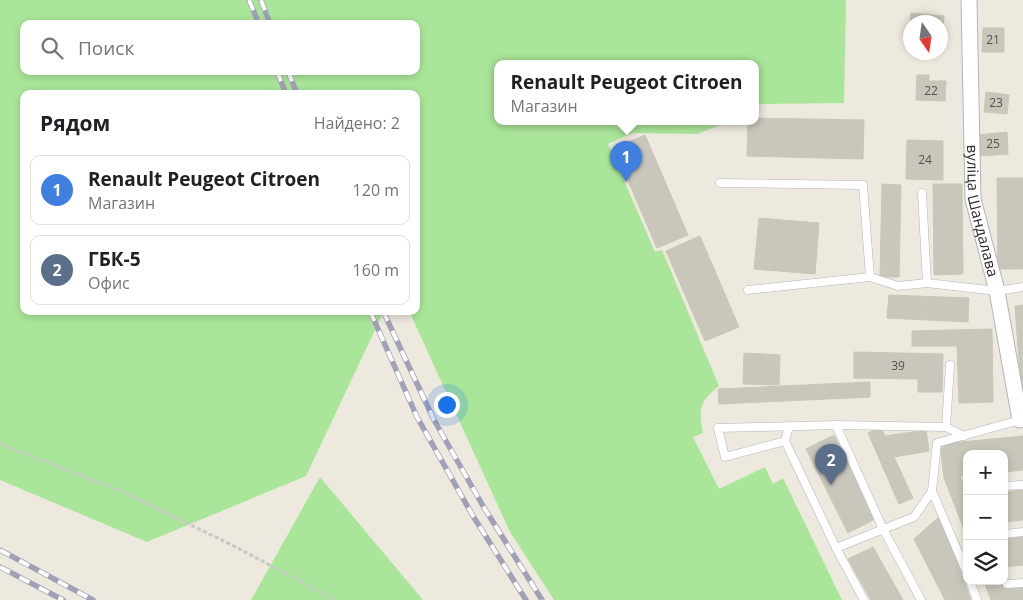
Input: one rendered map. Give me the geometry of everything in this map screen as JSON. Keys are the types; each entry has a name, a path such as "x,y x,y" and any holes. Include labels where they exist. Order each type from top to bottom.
{"street":[{"name":"вуліца Шандалава","path":"969,0 973,199 997,292 1022,420"}],"lane":[{"path":"720,183 862,184 870,276"},
{"path":"922,193 927,283"},
{"path":"748,290 870,276 898,286 927,283 997,292 1023,287"},
{"path":"946,427 950,365"},
{"path":"836,548 914,517 932,491 937,443 1022,420"},
{"path":"785,441 725,457 718,428 836,425 946,427 964,436"},
{"path":"836,425 883,529 921,600"},
{"path":"789,426 785,441 836,548 864,600"},
{"path":"1008,486 1023,485"},
{"path":"932,491 963,564"},
{"path":"1008,534 1023,532"},
{"path":"1008,584 1023,583"},
{"path":"971,585 977,600"}],"path":[{"path":"0,444 118,490 228,543 336,600"}],"green space":[{"path":"0,0 846,0 844,103 759,104 759,60 494,60 494,125 720,125 697,134 633,133 608,144 655,252 662,250 719,386 708,396 702,406 703,433 693,437 719,489 765,467 773,484 783,478 842,600 554,600 510,532 411,315 420,315 420,90 20,90 20,315 382,315 306,476 147,542 0,480"},
{"path":"320,477 423,600 251,600"}],"building":[{"path":"911,13 933,15 911,15"},
{"path":"983,28 1004,28 1004,52 982,52"},
{"path":"917,75 929,75 929,81 946,81 945,101 916,100"},
{"path":"986,92 1009,95 1007,114 984,112"},
{"path":"759,118 864,120 863,159 747,156 748,125 759,125"},
{"path":"1007,132 1008,154 979,156 977,135"},
{"path":"645,135 688,235 657,248 614,148"},
{"path":"907,140 943,141 943,180 906,179"},
{"path":"997,178 1023,178 1023,269 998,269"},
{"path":"882,184 901,185 899,277 880,277"},
{"path":"933,184 962,184 963,274 934,275"},
{"path":"759,218 819,223 815,274 754,269"},
{"path":"700,236 739,327 705,341 666,251"},
{"path":"889,295 969,298 968,322 887,318"},
{"path":"1023,305 1023,403 1022,403 1015,306"},
{"path":"992,329 993,402 959,403 957,346 912,346 912,331"},
{"path":"854,352 943,354 942,392 918,392 918,379 854,378"},
{"path":"744,353 780,355 779,385 743,384"},
{"path":"870,382 870,397 719,404 718,389"},
{"path":"881,427 885,436 926,430 929,451 894,457 913,498 899,504 868,433"},
{"path":"834,435 875,519 848,533 806,449"},
{"path":"1023,436 1023,470 1008,472 1008,450 963,450 963,476 960,476 963,483 963,527 944,478 940,444"},
{"path":"1023,490 1023,520 1008,522 1008,492"},
{"path":"940,516 963,578 963,585 965,585 971,600 945,600 914,539"},
{"path":"1023,537 1023,565 1008,567 1008,539"},
{"path":"873,547 903,600 871,600 848,559"},
{"path":"985,585 1003,585 1004,588 1023,586 1023,600 991,600"}],"railway":[{"path":"249,0 257,20"},
{"path":"261,0 268,20"},
{"path":"279,75 284,90"},
{"path":"290,75 295,90"},
{"path":"372,315 417,417 473,516 526,600"},
{"path":"385,315 434,420 483,506 542,600"},
{"path":"0,550 93,600"},
{"path":"0,567 63,600"}],"place":[{"name":"Renault Peugeot Citroen","path":"626,182"},
{"name":"ГБК-5","path":"831,485"}]}
